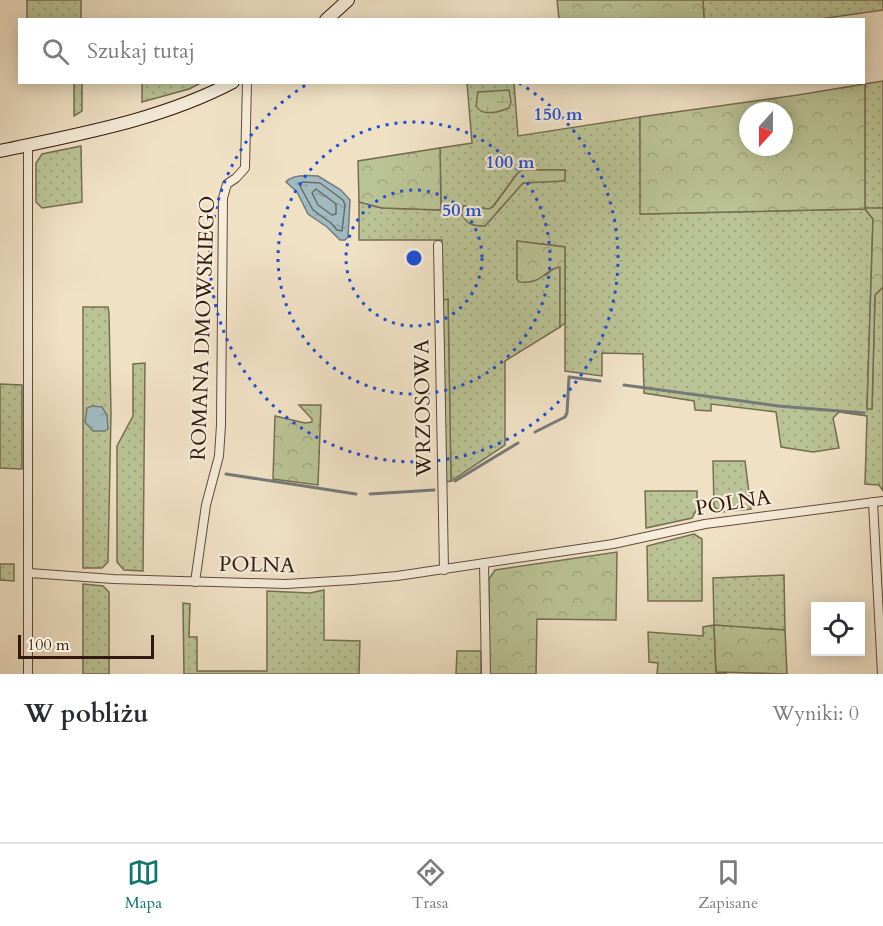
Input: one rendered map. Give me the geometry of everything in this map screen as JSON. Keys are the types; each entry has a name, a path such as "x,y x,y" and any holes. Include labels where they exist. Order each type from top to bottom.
{"main road":[{"path":"328,18 348,0"},
{"path":"0,151 145,118 229,84"}],"street":[{"name":"ROMANA DMOWSKIEGO","path":"195,582 204,517 219,456 223,198 227,184 245,168 247,84"},
{"path":"28,145 28,674"},
{"name":"WRZOSOWA","path":"438,245 444,570"},
{"path":"878,501 882,674"},
{"name":"POLNA","path":"28,573 195,582 286,584 380,578 613,544 705,524 878,501"},
{"path":"484,563 486,674"}],"green space":[{"path":"27,0 81,0 81,18 27,18"},
{"path":"557,0 703,0 704,18 559,18"},
{"path":"703,0 883,0 883,10 827,18 704,18"},
{"path":"883,81 883,208 865,209 865,84"},
{"path":"74,84 82,84 82,111 74,116"},
{"path":"142,84 199,84 189,89 142,102"},
{"path":"467,84 514,84 518,136 640,117 641,214 865,209 873,219 867,408 872,409 875,295 883,287 883,491 879,485 865,484 867,416 839,412 833,418 839,448 813,452 781,447 776,412 711,404 711,411 695,410 694,401 644,393 643,354 602,353 602,376 565,371 565,247 517,241 517,279 546,275 554,268 560,267 560,327 505,361 505,445 451,481 448,300 443,300 442,240 359,240 359,202 382,208 441,210 440,148 472,143","holes":["522,170 565,170 565,180 523,183 485,226 464,206 489,209"]},
{"path":"865,84 865,208 883,208 883,287 875,295 872,409 867,409 873,219 865,209 640,214 640,117 739,103 739,156 793,156 793,102 748,102"},
{"path":"509,90 511,102 509,108 486,113 476,106 478,92"},
{"path":"81,146 82,202 42,208 36,202 36,163 42,154"},
{"path":"440,148 441,210 382,208 359,202 358,161"},
{"path":"522,170 565,170 565,181 523,183 485,226 474,225 466,220 461,213 464,206 489,209 493,207"},
{"path":"517,241 565,247 565,323 560,327 560,267 533,281 519,282 517,279"},
{"path":"448,299 451,481 446,482 443,300"},
{"path":"83,307 108,307 109,313 111,414 108,562 102,568 83,568"},
{"path":"145,363 143,571 124,570 117,562 117,446 133,416 133,364"},
{"path":"0,384 22,385 22,469 0,468"},
{"path":"299,405 321,405 318,485 273,479 275,416 305,423 312,422 312,419"},
{"path":"713,461 745,461 751,509 722,512 714,507"},
{"path":"645,491 697,491 697,509 692,518 646,528"},
{"path":"694,534 702,539 702,601 648,601 647,546"},
{"path":"617,552 616,620 537,619 536,674 489,674 489,579 495,570"},
{"path":"0,564 14,564 14,581 0,580"},
{"path":"784,575 785,630 714,626 716,672 727,674 657,674 658,663 649,662 648,632 703,636 703,627 714,625 713,578"},
{"path":"83,584 103,586 109,592 109,674 83,674"},
{"path":"324,590 324,640 360,641 359,674 184,674 183,603 190,604 189,637 197,637 197,671 267,671 267,591 310,593"},
{"path":"714,625 785,630 787,674 716,672"},
{"path":"457,651 481,651 481,674 456,674"}],"water":[{"path":"296,176 318,176 341,190 350,200 348,237 345,240 340,240 327,227 308,214 297,192 286,182"},
{"path":"102,407 107,415 108,429 105,431 93,431 85,422 87,408"}],"waterway":[{"path":"535,432 565,417 569,377 600,381"},
{"path":"624,385 778,406 864,413"},
{"path":"455,481 518,443"},
{"path":"226,474 356,494"},
{"path":"370,494 434,490"}]}
